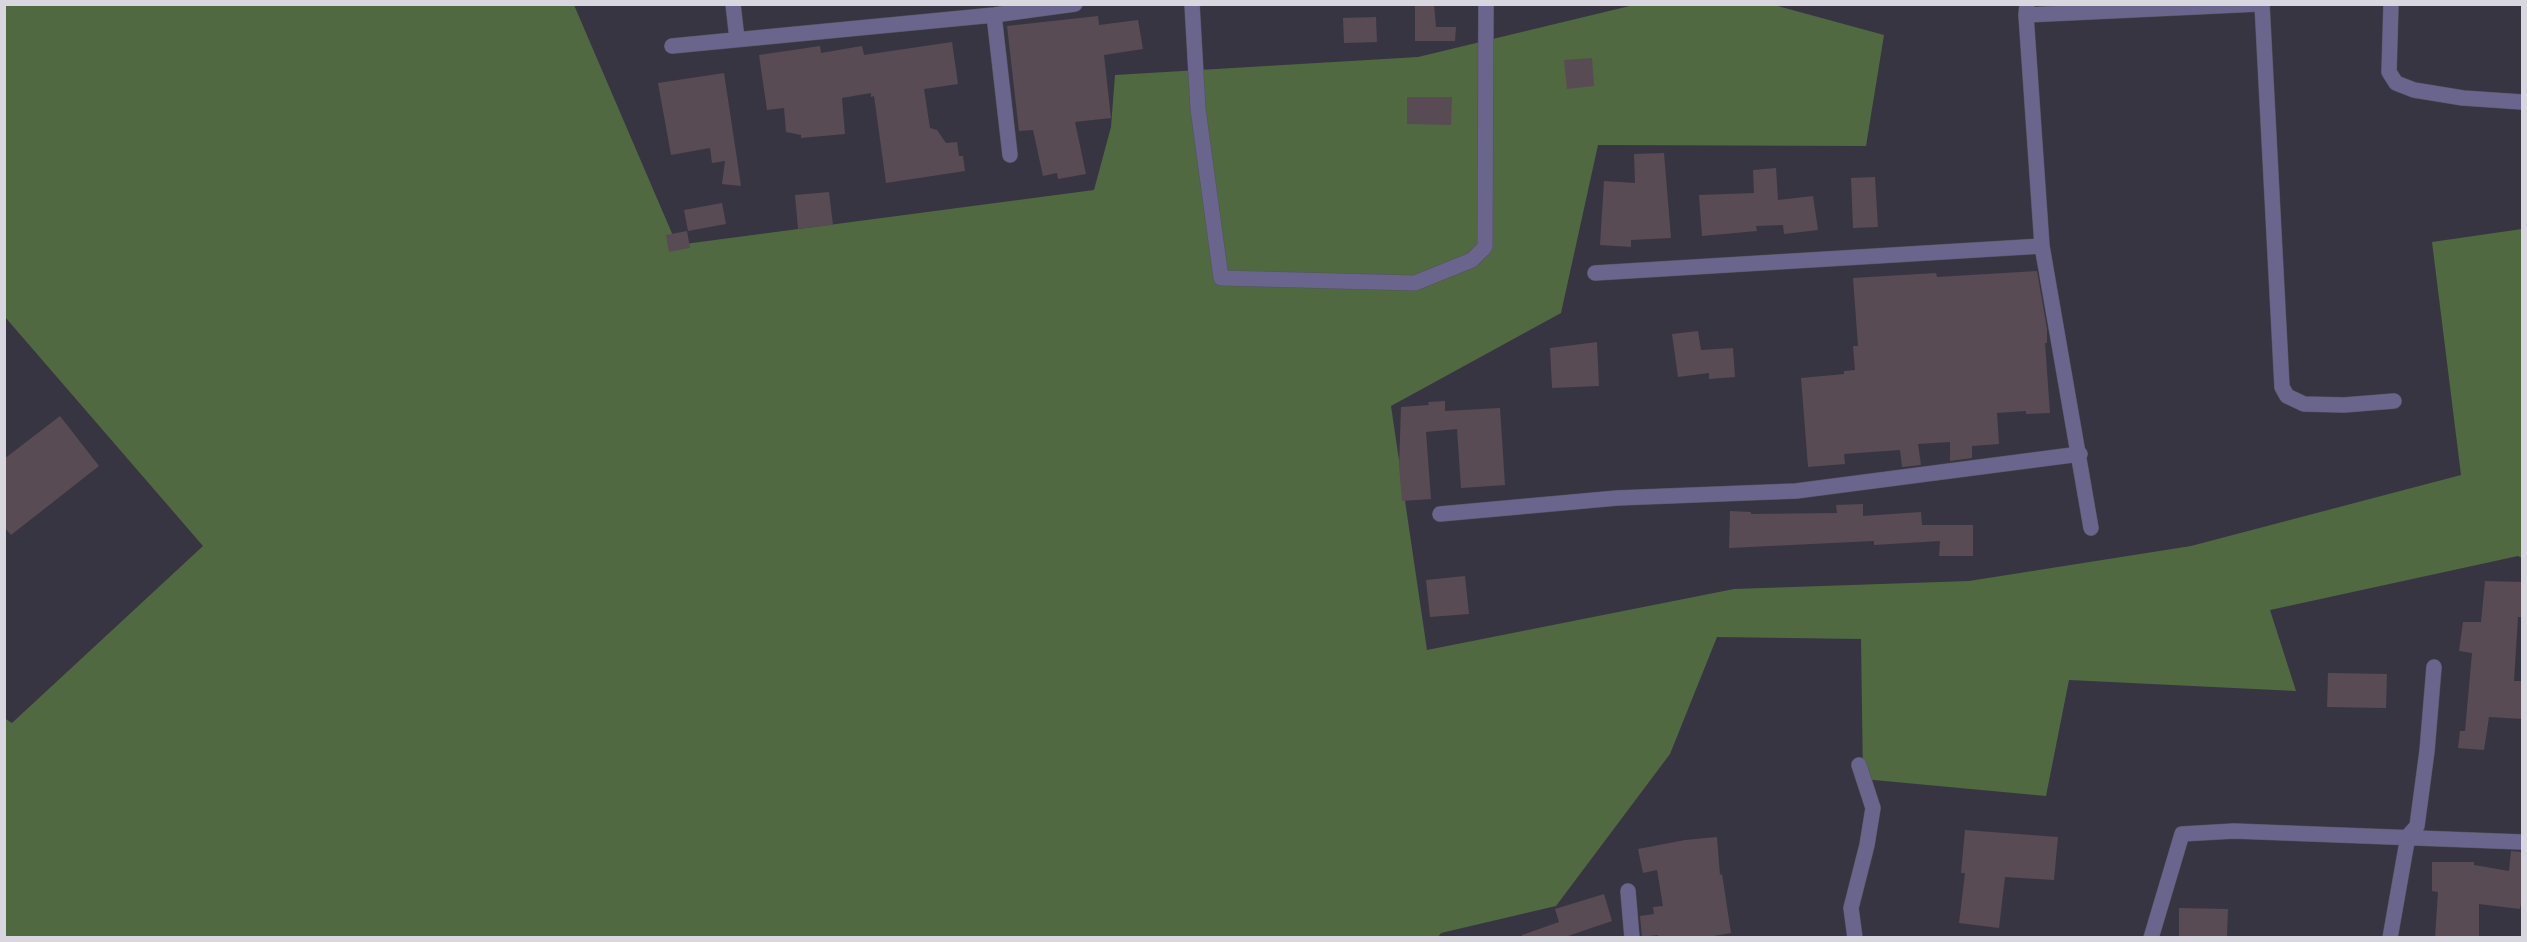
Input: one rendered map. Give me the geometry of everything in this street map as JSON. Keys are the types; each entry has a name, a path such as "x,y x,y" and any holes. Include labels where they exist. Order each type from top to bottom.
{"street":[{"path":"733,4 737,39"},
{"path":"672,46 994,15 1075,4"},
{"path":"1192,4 1198,109 1221,278 1415,283 1472,260 1485,247 1486,4"},
{"path":"2091,528 2080,454 2042,246 2027,10 2261,4 2282,387 2287,396 2304,404 2344,405 2394,401"},
{"path":"2391,4 2389,72 2396,83 2414,90 2463,98 2523,102"},
{"path":"994,15 1010,155"},
{"path":"1595,273 2042,246"},
{"path":"1440,514 1617,498 1796,491 2080,454"},
{"path":"2390,938 2408,836 2417,826 2427,751 2434,667"},
{"path":"1855,938 1851,908 1867,845 1873,808 1859,765"},
{"path":"2151,938 2182,834 2234,831 2523,842"},
{"path":"1628,891 1632,938"}],"green space":[{"path":"1638,4 1774,5 1884,35 1866,146 1598,145 1561,313 1391,406 1427,650 1734,589 1969,581 2191,546 2461,475 2432,242 2522,229 2522,558 2518,556 2270,610 2296,691 2069,680 2046,796 1863,779 1861,639 1717,637 1670,754 1556,906 1441,933 1438,937 5,937 4,718 12,723 203,546 5,317 5,5 574,5 677,245 1094,190 1111,127 1115,75 1418,57"}],"building":[{"path":"1415,4 1434,4 1436,27 1456,27 1455,41 1415,41"},
{"path":"1098,16 1099,25 1138,20 1143,49 1104,55 1111,118 1075,122 1086,174 1058,179 1057,173 1043,176 1033,130 1019,131 1007,26"},
{"path":"1376,17 1377,42 1344,43 1343,18"},
{"path":"952,42 958,84 924,89 930,128 937,130 946,143 957,142 959,156 963,156 965,171 886,183 874,96 871,97 871,93 842,98 845,134 801,138 801,135 786,132 784,108 767,110 759,55 820,46 821,53 862,46 864,55"},
{"path":"1592,58 1594,86 1567,89 1564,60"},
{"path":"724,73 741,186 722,184 725,161 712,163 710,148 671,155 658,83"},
{"path":"1407,97 1452,97 1451,125 1407,124"},
{"path":"1664,153 1671,238 1631,240 1631,247 1600,245 1604,181 1635,183 1634,154"},
{"path":"1776,168 1778,200 1813,196 1818,230 1784,234 1783,225 1756,226 1757,231 1702,236 1699,195 1754,193 1753,170"},
{"path":"1875,177 1878,227 1853,228 1851,178"},
{"path":"829,192 833,225 798,229 795,195"},
{"path":"722,203 726,224 688,231 684,210"},
{"path":"687,231 690,248 669,252 666,235"},
{"path":"2037,271 2047,329 2047,343 2045,343 2050,413 2026,414 2026,411 1997,413 1999,444 1972,446 1972,458 1950,461 1950,442 1918,444 1921,465 1902,467 1900,450 1844,454 1845,464 1808,467 1801,378 1844,374 1844,371 1855,370 1853,346 1858,346 1853,278 1936,273 1937,277"},
{"path":"1698,331 1701,350 1733,348 1735,377 1709,379 1709,373 1678,377 1672,334"},
{"path":"1597,342 1599,386 1552,388 1550,348"},
{"path":"1445,401 1445,411 1500,408 1505,485 1461,488 1457,429 1426,432 1431,499 1402,501 1399,467 1401,407 1429,405 1428,402"},
{"path":"60,416 99,466 11,535 4,527 4,459"},
{"path":"1863,504 1863,516 1921,512 1922,525 1973,525 1973,556 1939,556 1940,541 1874,545 1874,541 1729,548 1730,511 1751,512 1751,514 1837,513 1836,505"},
{"path":"1465,576 1469,614 1430,617 1426,580"},
{"path":"2485,581 2523,582 2523,617 2518,617 2514,681 2523,681 2523,719 2489,717 2484,750 2458,748 2460,731 2465,731 2472,653 2459,651 2463,622 2481,622"},
{"path":"2328,673 2387,674 2386,708 2327,707"},
{"path":"1965,830 2058,837 2054,880 2005,877 1999,928 1959,923 1965,873 1961,873"},
{"path":"1717,837 1720,875 1722,874 1731,933 1702,938 1658,938 1658,935 1642,937 1640,916 1654,914 1653,907 1663,906 1657,870 1643,873 1638,849 1685,840"},
{"path":"2511,851 2523,852 2523,893 2520,909 2479,904 2479,938 2435,938 2438,892 2432,891 2432,862 2474,862 2474,865 2509,871"},
{"path":"1604,894 1612,921 1562,938 1522,938 1522,935 1559,922 1555,909"},
{"path":"2179,908 2228,909 2227,938 2179,938"}]}
